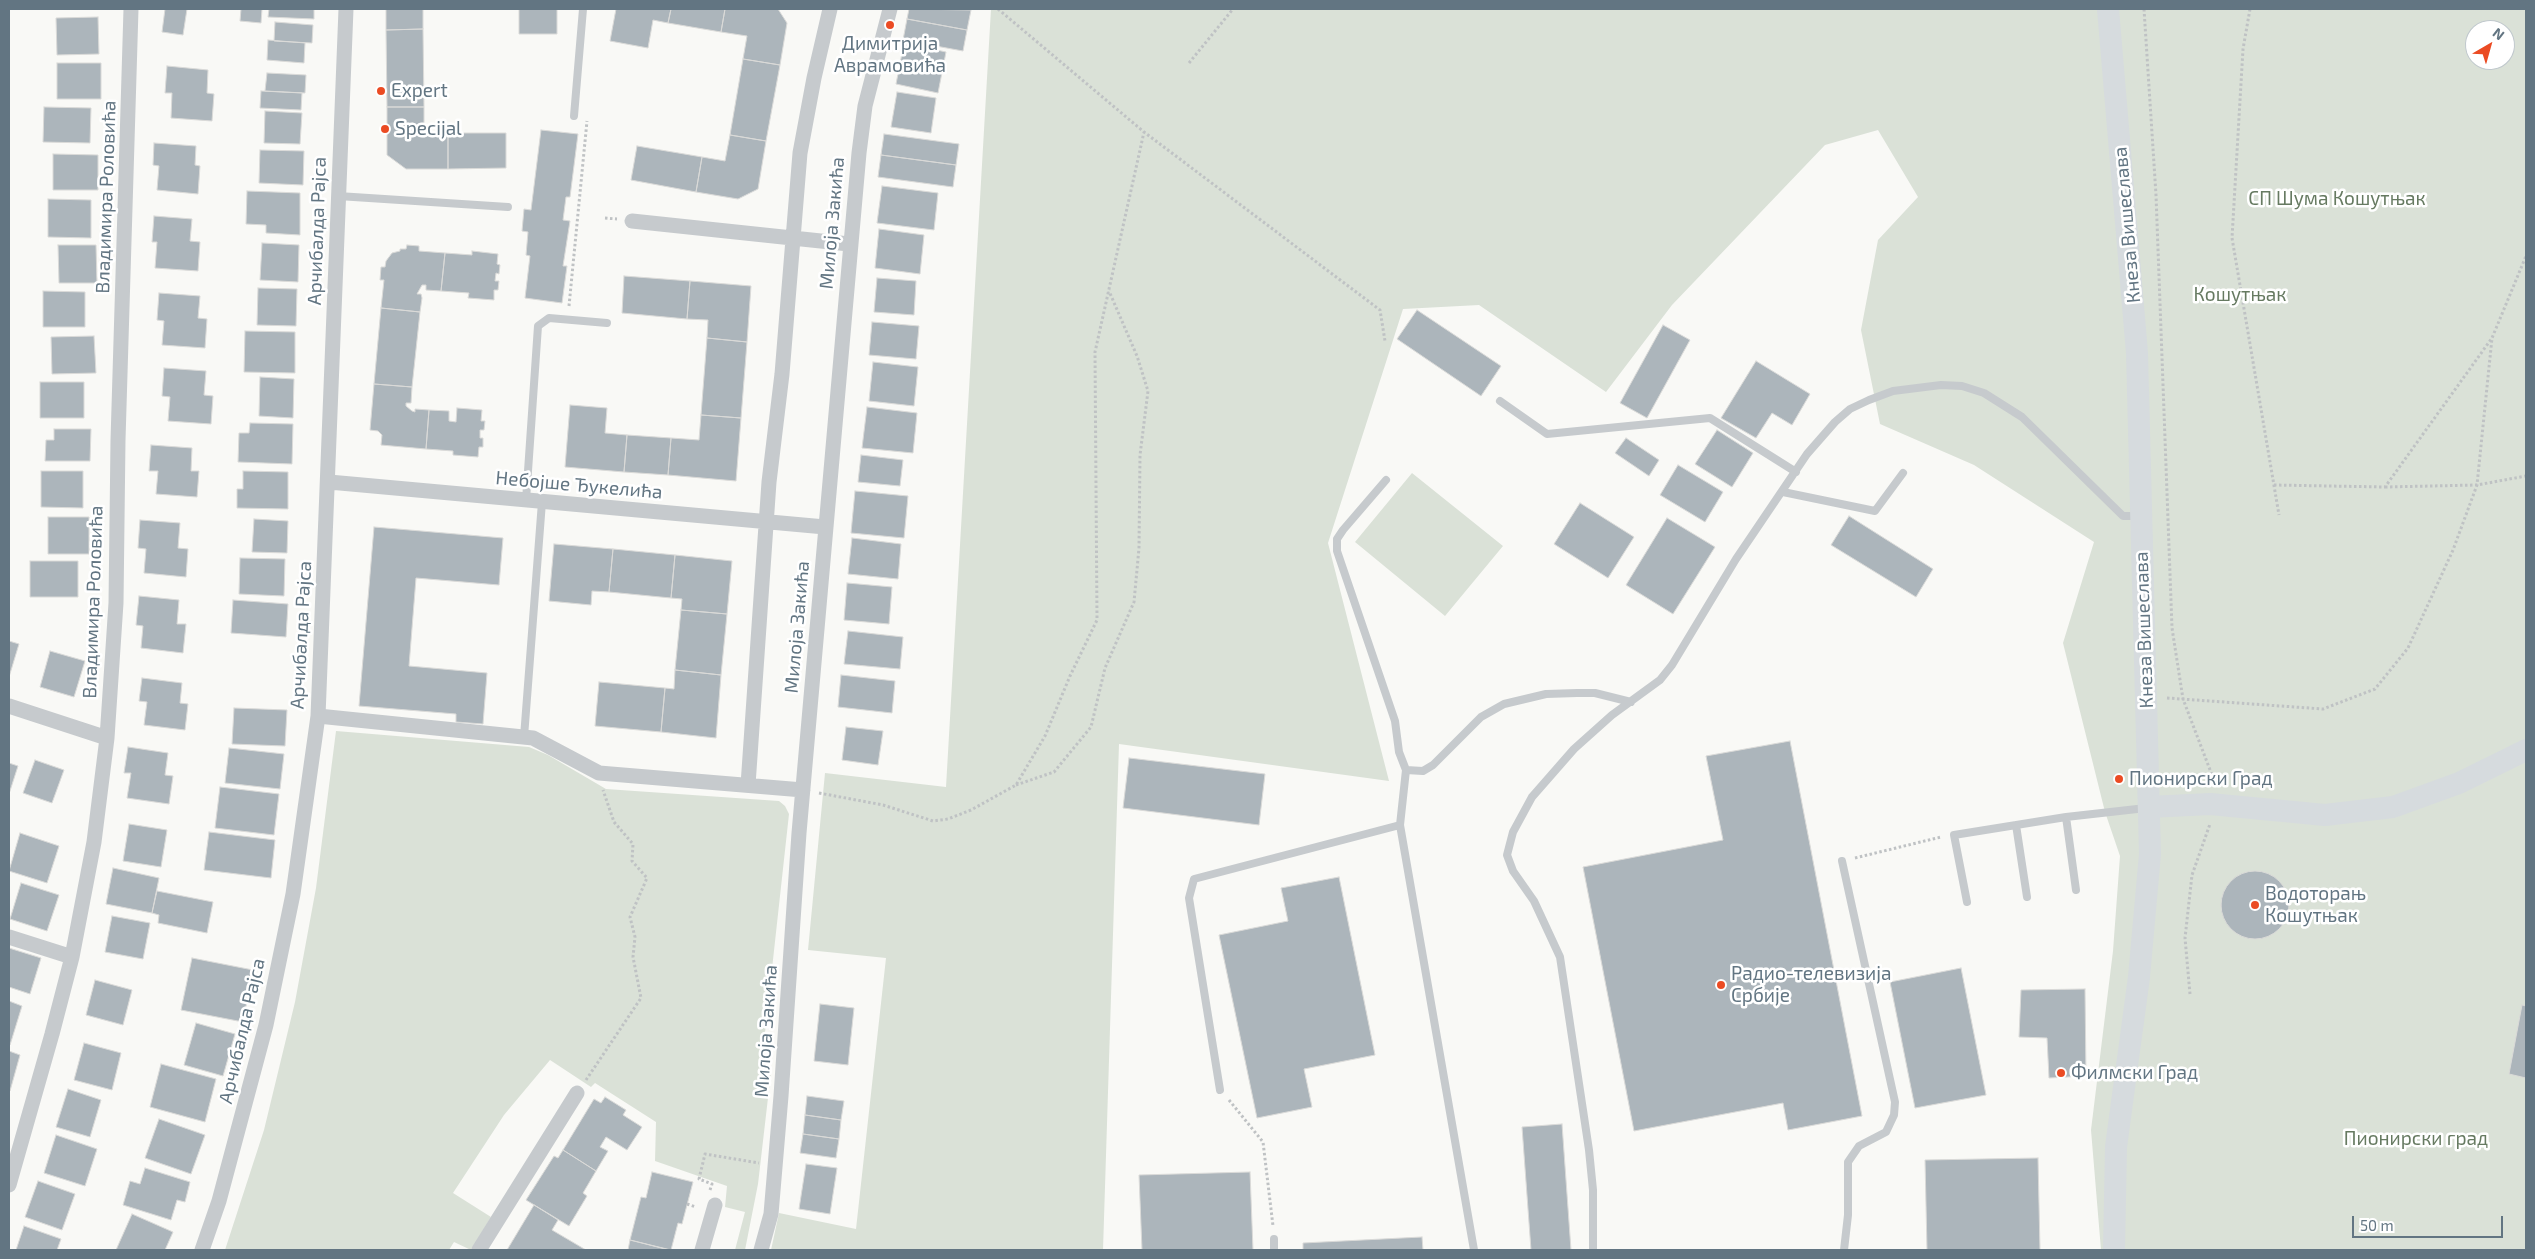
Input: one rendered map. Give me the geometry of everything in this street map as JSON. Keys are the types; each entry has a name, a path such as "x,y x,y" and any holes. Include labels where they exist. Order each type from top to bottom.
{"main road":[{"name":"Кнеза Вишеслава","path":"2108,9 2137,354 2150,854 2148,891 2116,1147 2114,1250"},
{"path":"2149,807 2210,804 2325,815 2393,807 2459,783 2526,750"}],"street":[{"name":"Владимира Роловића","path":"9,1185 72,957 94,842 107,738 116,603 118,440 131,9"},
{"name":"Арчибалда Рајса","path":"202,1250 223,1184 266,1025 293,894 318,716 346,9"},
{"name":"Милоја Закића","path":"748,785 766,521 782,374 800,153 814,78 830,9"},
{"name":"Милоја Закића","path":"761,1250 771,1214 778,1135 803,790 849,244 865,106 890,9"},
{"path":"632,221 849,244"},
{"name":"Небојше Ђукелића","path":"328,482 826,527"},
{"path":"9,706 107,738"},
{"path":"318,716 524,737 543,742 589,770 598,773 803,790"},
{"path":"9,937 72,957"},
{"path":"479,1250 577,1092"},
{"path":"702,1250 712,1199"}],"lane":[{"path":"574,116 584,9"},
{"path":"338,196 508,207"},
{"path":"526,500 538,326 549,318 607,323"},
{"path":"1593,1250 1593,1198 1589,1150 1560,957 1534,900 1513,870 1508,850 1521,816 1538,790 1574,749 1660,680 1672,665 1731,567 1807,454 1834,422 1850,409 1868,400 1892,391 1915,386 1941,384 1962,386 1984,393 2022,417 2123,516 2140,516"},
{"path":"1500,401 1547,434 1710,418 1796,472"},
{"path":"1783,492 1875,511 1903,473"},
{"path":"1386,480 1343,530 1337,539 1337,551 1394,721 1399,752 1406,770 1400,824 1474,1250"},
{"path":"524,737 542,502"},
{"path":"1406,770 1423,770 1433,765 1481,717 1504,704 1546,694 1577,693 1595,693 1631,702"},
{"path":"1967,902 1954,834 2149,807"},
{"path":"2066,817 2076,890"},
{"path":"1220,1090 1189,898 1194,879 1400,824"},
{"path":"2016,824 2027,897"},
{"path":"1842,862 1895,1102 1894,1115 1886,1132 1858,1146 1848,1162 1848,1216 1844,1250"},
{"path":"1274,1239 1274,1250"}],"path":[{"path":"998,9 1144,132 1380,310 1385,341"},
{"path":"1189,63 1233,9"},
{"path":"2144,9 2156,195 2172,628 2183,699 2217,789"},
{"path":"2250,9 2243,49 2232,238 2280,516"},
{"path":"568,319 587,120 574,116"},
{"path":"1016,785 1045,736 1070,676 1097,620 1095,352 1144,132"},
{"path":"2385,487 2492,338 2526,256"},
{"path":"803,790 883,805 933,821 948,820 971,810 1016,785 1054,772 1091,727 1105,668 1134,602 1139,548 1140,455 1148,391 1137,356 1108,290"},
{"path":"2158,698 2323,709 2375,689 2408,648 2453,550 2477,485 2492,338"},
{"path":"2274,485 2385,487 2477,485 2526,476"},
{"path":"577,1092 641,998 633,957 635,937 630,917 647,878 632,860 633,844 614,822 598,773"},
{"path":"2190,994 2184,938 2192,875 2210,823"},
{"path":"1842,862 1954,834"},
{"path":"1220,1090 1263,1142 1274,1239"},
{"path":"712,1199 712,1184 699,1179 705,1154 762,1164"}],"green space":[{"name":"Кошутњак","path":"991,9 2526,9 2526,1250 2101,1250 2091,1130 2113,951 2120,856 2105,812 2063,643 2094,542 1974,465 1880,424 1861,330 1878,240 1918,197 1878,130 1825,145 1672,305 1606,392 1479,305 1403,309 1328,543 1389,781 1119,744 1103,1250 771,1250 779,1213 856,1229 886,958 808,950 825,773 946,787"},
{"path":"1412,473 1503,546 1445,616 1355,542"},
{"path":"336,731 529,747 548,755 606,789 779,801 785,806 789,814 761,1069 771,1072 758,1184 745,1250 735,1250 745,1212 725,1207 727,1186 655,1161 656,1122 595,1083 591,1087 550,1060 504,1115 453,1193 491,1217 471,1250 454,1242 449,1250 225,1250 264,1130 295,1002 316,888"}],"building":[{"path":"165,9 187,9 183,35 162,32"},
{"path":"241,9 262,9 261,23 240,21"},
{"path":"269,9 314,9 314,19 268,17"},
{"path":"386,9 423,9 423,29 386,30"},
{"path":"519,9 557,9 557,34 519,34"},
{"path":"616,9 671,9 668,23 653,20 648,48 610,41"},
{"path":"671,9 725,9 721,32 668,23"},
{"path":"725,9 778,9 787,23 780,65 743,59 747,36 721,32"},
{"path":"909,9 971,10 967,30 907,19"},
{"path":"98,17 99,54 57,55 56,18"},
{"path":"907,19 967,30 963,51 903,40"},
{"path":"275,22 313,25 312,43 274,41"},
{"path":"423,29 424,107 387,107 386,30"},
{"path":"268,40 305,43 304,63 267,60"},
{"path":"904,43 946,52 938,93 896,84"},
{"path":"743,59 780,65 766,141 730,135"},
{"path":"57,63 101,63 101,99 57,99"},
{"path":"167,66 208,70 207,93 214,94 212,121 171,118 172,93 165,93"},
{"path":"267,73 306,75 305,93 265,91"},
{"path":"261,91 302,93 301,110 260,108"},
{"path":"897,92 936,98 931,133 891,127"},
{"path":"44,107 91,108 90,143 43,142"},
{"path":"387,107 424,107 424,134 448,133 448,169 406,169 387,155"},
{"path":"265,111 302,113 300,144 264,143"},
{"path":"541,130 578,134 570,197 566,197 563,220 570,221 563,266 567,266 562,303 525,298 530,256 526,255 528,232 522,231 524,209 531,210"},
{"path":"448,133 506,133 506,168 448,169"},
{"path":"884,134 959,144 956,165 881,155"},
{"path":"730,135 766,141 758,189 738,199 696,192 702,157 725,161"},
{"path":"154,143 196,146 195,165 200,166 198,194 157,190 159,166 153,165"},
{"path":"637,146 702,157 696,192 631,180"},
{"path":"260,150 304,151 303,185 259,183"},
{"path":"53,154 98,155 98,190 53,190"},
{"path":"881,155 956,165 953,187 878,177"},
{"path":"882,186 938,193 934,230 877,223"},
{"path":"247,191 300,193 300,235 266,233 266,225 246,224"},
{"path":"48,199 91,200 91,238 48,237"},
{"path":"154,216 192,219 190,241 200,242 198,271 155,268 157,242 152,242"},
{"path":"879,229 924,235 920,274 875,268"},
{"path":"262,243 299,245 298,282 260,280"},
{"path":"58,245 96,245 97,283 59,283"},
{"path":"407,245 419,246 419,251 445,253 441,291 426,290 426,285 422,285 417,294 421,294 422,298 420,312 381,308 384,280 380,280 381,267 385,267 386,261 392,253 400,251 400,249 406,249"},
{"path":"472,251 498,254 499,274 496,273 495,281 499,281 498,290 494,290 494,300 468,298 469,293 441,291 445,253 472,255"},
{"path":"624,276 690,281 687,319 622,313"},
{"path":"877,278 916,281 914,315 874,312"},
{"path":"690,281 751,286 747,342 707,338 708,320 687,319"},
{"path":"258,288 297,289 296,326 257,325"},
{"path":"43,291 85,292 85,327 43,327"},
{"path":"159,293 200,296 198,318 207,319 205,348 162,345 164,321 157,320"},
{"path":"381,308 420,312 412,387 374,384"},
{"path":"1417,310 1501,366 1481,396 1397,339"},
{"path":"872,322 919,326 916,359 869,355"},
{"path":"1663,325 1690,340 1647,418 1620,403"},
{"path":"245,331 295,332 295,373 244,372"},
{"path":"94,336 96,373 52,374 51,337"},
{"path":"707,338 747,342 741,418 701,415"},
{"path":"1756,361 1810,394 1792,425 1772,413 1756,438 1721,418"},
{"path":"873,362 918,367 914,406 869,401"},
{"path":"164,368 206,371 204,395 213,396 211,424 168,421 170,397 162,396"},
{"path":"260,377 294,379 293,418 259,416"},
{"path":"40,382 84,382 84,418 40,418"},
{"path":"374,384 412,387 411,403 406,403 406,406 415,412 415,409 429,410 426,449 381,445 382,435 378,431 370,430"},
{"path":"570,405 607,408 605,433 627,435 624,472 565,467"},
{"path":"867,407 917,413 913,453 862,448"},
{"path":"457,408 482,410 481,421 485,421 484,430 480,430 480,438 483,438 483,447 479,447 478,457 453,455 453,451 426,449 429,410 449,411 449,421 456,422"},
{"path":"701,415 741,418 736,481 668,475 671,438 699,440"},
{"path":"250,423 293,424 292,464 238,462 239,433 249,433"},
{"path":"54,429 91,429 90,461 45,461 46,440 54,440"},
{"path":"1717,430 1753,453 1732,487 1695,464"},
{"path":"627,435 671,438 668,475 624,472"},
{"path":"1626,438 1659,460 1649,476 1615,453"},
{"path":"151,445 192,448 191,471 199,471 197,497 156,494 158,471 149,471"},
{"path":"861,455 903,460 900,486 858,482"},
{"path":"1678,465 1723,492 1705,522 1660,495"},
{"path":"41,471 83,471 83,508 41,507"},
{"path":"243,471 288,472 288,509 237,508 237,489 243,489"},
{"path":"855,491 908,496 904,538 851,533"},
{"path":"1580,503 1634,537 1608,578 1554,544"},
{"path":"1849,516 1933,569 1916,597 1831,545"},
{"path":"48,517 89,517 89,554 48,554"},
{"path":"1667,518 1715,547 1673,614 1626,585"},
{"path":"254,519 288,521 287,553 252,552"},
{"path":"140,520 180,523 178,548 188,549 186,577 144,573 146,549 138,548"},
{"path":"374,527 503,538 499,585 416,578 409,666 487,673 483,724 456,722 456,714 359,706"},
{"path":"852,538 901,544 898,579 848,574"},
{"path":"554,544 613,549 609,592 592,591 591,605 549,601"},
{"path":"613,549 675,555 671,598 609,592"},
{"path":"675,555 732,561 727,614 681,610 682,599 671,598"},
{"path":"240,558 285,559 284,596 239,594"},
{"path":"30,561 78,561 78,597 30,597"},
{"path":"847,583 892,587 889,624 844,620"},
{"path":"139,596 179,600 177,624 186,624 183,653 141,648 143,626 136,625"},
{"path":"233,600 288,604 286,637 231,633"},
{"path":"681,610 727,614 721,675 675,670"},
{"path":"848,631 903,637 900,669 844,664"},
{"path":"9,641 19,644 9,677"},
{"path":"50,651 85,661 74,697 40,687"},
{"path":"675,670 721,675 716,738 661,732 665,688 674,689"},
{"path":"841,675 895,681 892,713 838,707"},
{"path":"142,678 182,683 180,703 188,704 185,730 144,725 147,702 139,701"},
{"path":"599,682 665,688 661,732 595,726"},
{"path":"234,708 287,710 285,746 232,744"},
{"path":"846,727 883,731 878,765 842,760"},
{"name":"Радио-телевизија Србије","path":"1790,741 1862,1116 1788,1130 1783,1103 1634,1131 1583,867 1723,840 1706,756"},
{"path":"128,747 168,753 165,775 173,776 169,804 127,798 131,773 124,773"},
{"path":"229,748 284,754 280,789 225,783"},
{"path":"1129,758 1265,774 1259,825 1123,808"},
{"path":"35,760 64,770 52,803 23,793"},
{"path":"9,763 18,766 9,794"},
{"path":"220,787 279,794 274,835 215,828"},
{"path":"129,824 167,830 161,867 123,861"},
{"path":"209,832 275,840 271,878 204,870"},
{"path":"20,833 59,846 47,883 9,871"},
{"path":"113,868 159,878 152,913 106,904"},
{"name":"Водоторањ Кошутњак","path":"2255,871 2268,874 2279,881 2286,892 2289,905 2286,918 2279,929 2268,936 2255,939 2242,936 2231,929 2224,918 2221,905 2224,892 2231,881 2242,874"},
{"path":"1339,877 1375,1055 1304,1069 1312,1107 1257,1118 1219,935 1288,921 1281,888"},
{"path":"21,883 59,895 47,931 10,919"},
{"path":"157,891 213,902 207,933 158,923 159,915 152,913"},
{"path":"112,916 150,923 143,959 105,952"},
{"path":"9,948 41,958 30,994 9,987"},
{"path":"192,958 253,970 243,1022 181,1010"},
{"path":"1961,968 1986,1095 1915,1108 1890,982"},
{"path":"95,980 132,990 123,1025 86,1015"},
{"path":"2085,989 2086,1076 2049,1078 2047,1038 2019,1037 2021,990"},
{"path":"9,1001 22,1006 10,1045 9,1044"},
{"path":"820,1004 854,1008 848,1065 814,1061"},
{"path":"2522,1005 2526,1006 2526,1078 2509,1074"},
{"path":"196,1023 235,1034 223,1076 184,1065"},
{"path":"84,1043 121,1053 112,1090 74,1080"},
{"path":"9,1051 20,1055 10,1091 9,1091"},
{"path":"161,1064 216,1079 205,1122 150,1107"},
{"path":"68,1089 101,1100 90,1137 56,1127"},
{"path":"807,1096 844,1101 841,1120 805,1115"},
{"path":"605,1097 626,1110 623,1115 642,1127 627,1150 606,1137 600,1147 608,1151 596,1171 563,1150 594,1099 601,1103"},
{"path":"805,1115 841,1120 839,1139 803,1134"},
{"path":"159,1119 205,1135 191,1174 145,1158"},
{"path":"1562,1124 1571,1250 1531,1250 1522,1127"},
{"path":"803,1134 839,1139 836,1158 800,1153"},
{"path":"56,1135 97,1149 85,1186 44,1173"},
{"path":"563,1150 596,1171 583,1193 587,1196 569,1226 526,1200 554,1156 558,1158"},
{"path":"2038,1158 2040,1250 1927,1250 1925,1160"},
{"path":"806,1164 837,1168 830,1214 799,1209"},
{"path":"145,1168 190,1182 185,1202 177,1200 171,1220 123,1205 130,1181 140,1184"},
{"path":"652,1172 693,1182 682,1224 678,1223 671,1250 630,1240 641,1197 646,1198"},
{"path":"1250,1172 1253,1250 1142,1250 1139,1175"},
{"path":"38,1181 75,1194 62,1230 25,1217"},
{"path":"534,1205 558,1220 552,1230 586,1250 507,1250"},
{"path":"132,1214 173,1232 165,1250 116,1250"},
{"path":"24,1226 61,1239 57,1250 16,1250"},
{"path":"1422,1237 1423,1250 1303,1250 1303,1243"},
{"path":"630,1240 669,1250 628,1250"}],"place":[{"name":"Димитрија Аврамовића","path":"890,25"},
{"name":"Expert","path":"381,91"},
{"name":"Specijal","path":"385,129"},
{"name":"Пионирски Град","path":"2119,779"},
{"name":"Водоторањ Кошутњак","path":"2255,905"},
{"name":"Радио-телевизија Србије","path":"1721,985"},
{"name":"Филмски Град","path":"2061,1073"}],"park label":[{"name":"СП Шума Кошутњак","path":"2337,199"},
{"name":"Пионирски град","path":"2416,1139"}]}
